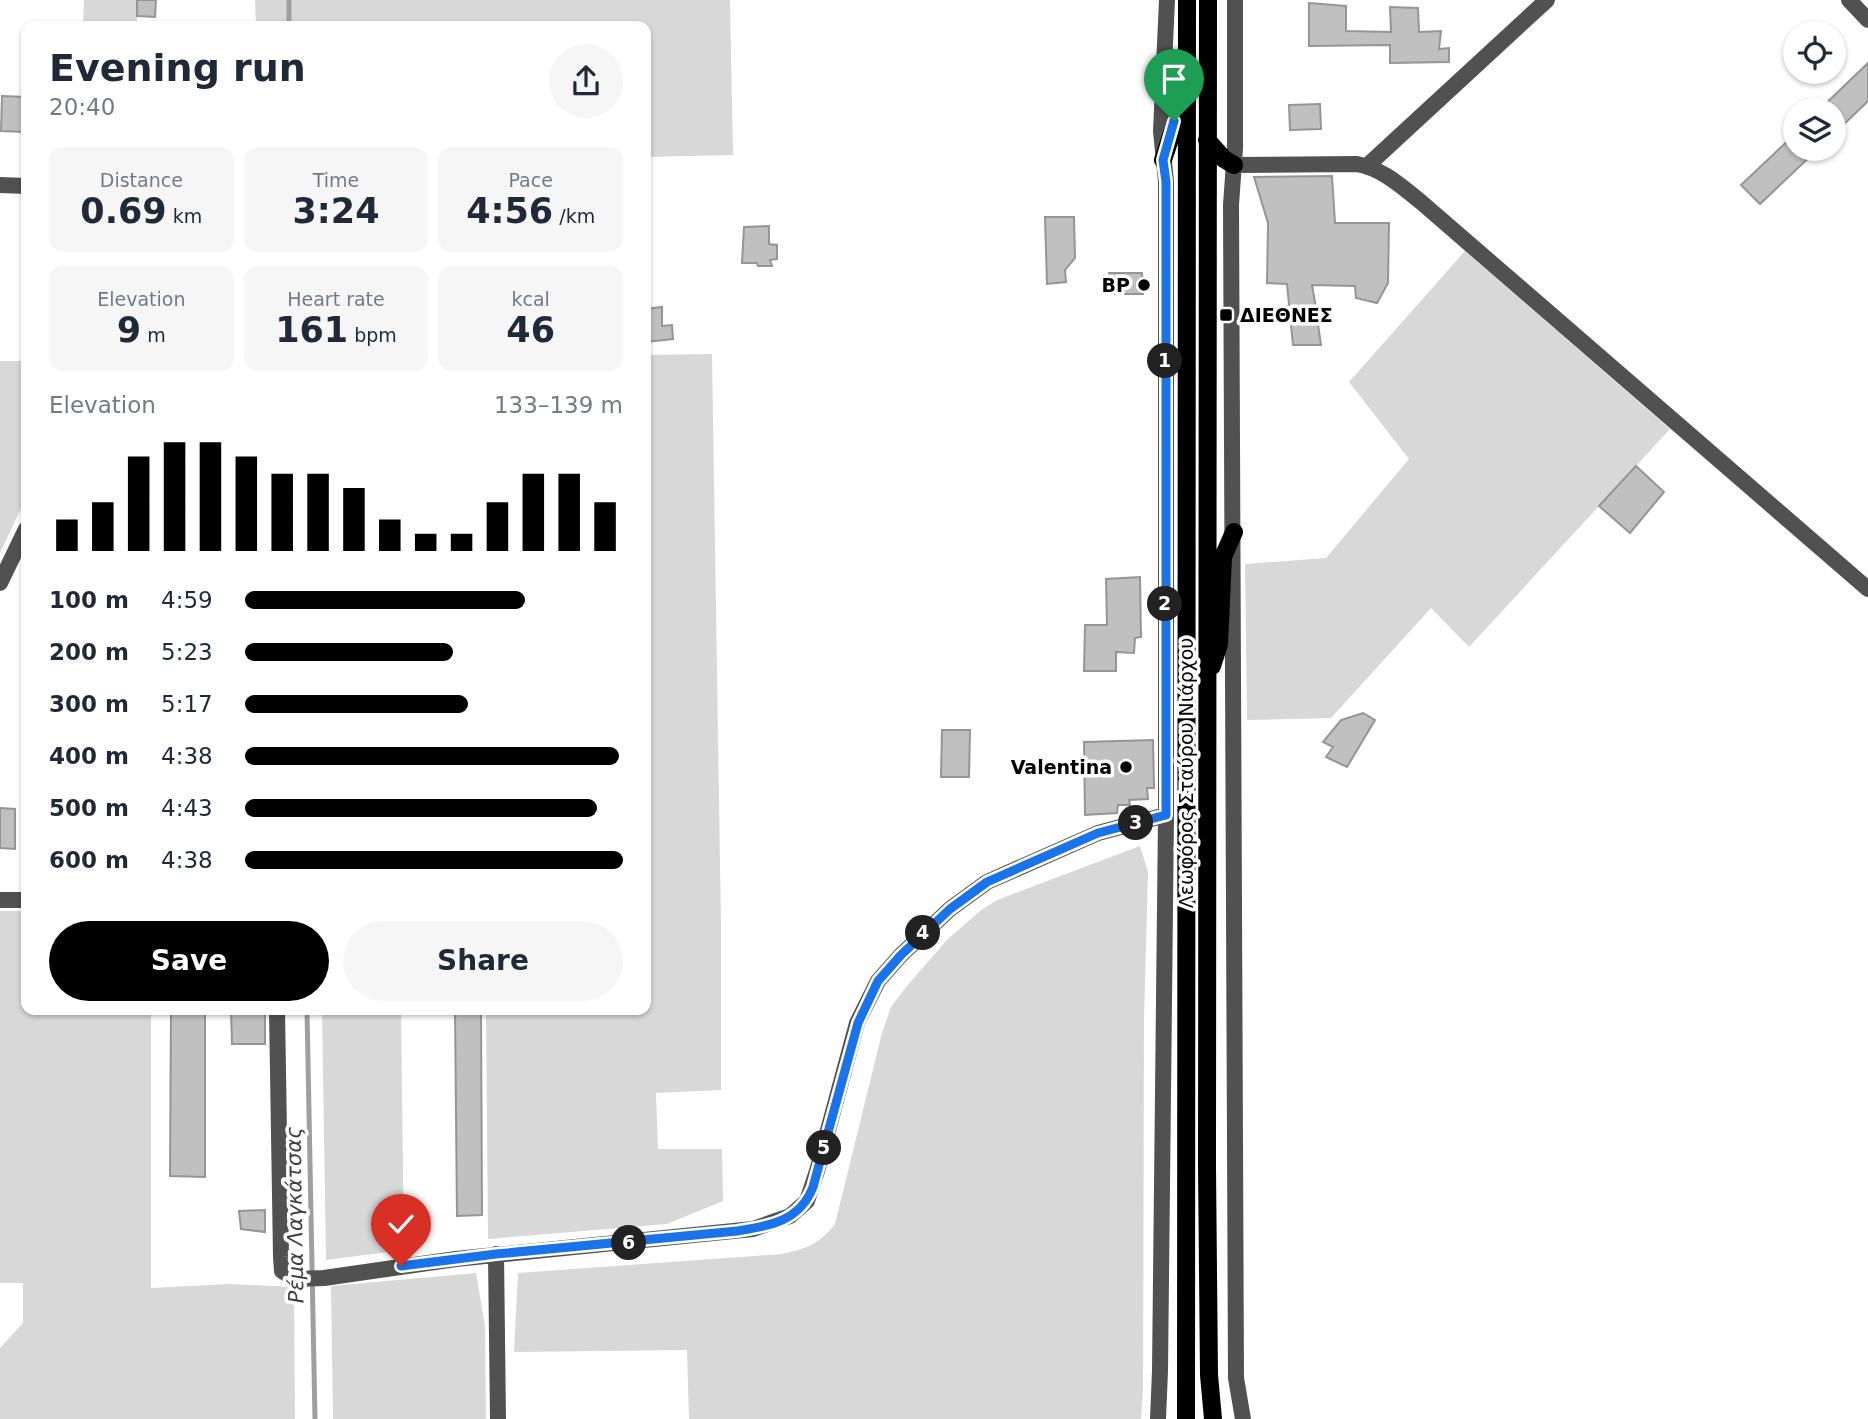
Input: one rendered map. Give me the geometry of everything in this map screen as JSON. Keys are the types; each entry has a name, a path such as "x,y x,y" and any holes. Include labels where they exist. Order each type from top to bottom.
{"main road":[{"name":"Λεωφόρος Σταύρου Νιάρχου","path":"1186,1419 1187,0"},
{"name":"Λεωφόρος Σταύρου Νιάρχου","path":"1208,0 1207,1181 1209,1376 1213,1419"},
{"path":"1163,160 1186,90"},
{"path":"1208,140 1224,159 1234,165"},
{"path":"1206,683 1219,644 1223,557 1234,532"}],"street":[{"path":"1157,1419 1160,1371 1166,815 1166,182 1161,131 1167,0"},
{"path":"1235,0 1234,165 1231,205 1234,532 1232,893 1236,1378 1243,1419"},
{"path":"1367,166 1547,0"},
{"path":"1849,0 1868,20"},
{"path":"1234,165 1351,163 1367,166 1394,181 1868,589"},
{"path":"0,185 21,186"},
{"path":"0,583 21,539"},
{"path":"276,1015 281,1257 284,1273 300,1279 324,1278 496,1254 737,1231 769,1225 798,1211 807,1201 862,1010 878,981 901,955 950,909 987,882 1088,837 1166,815"},
{"path":"0,900 21,900"},
{"path":"496,1254 498,1419"}],"shaded area":[{"path":"84,0 137,0 137,21 83,21"},
{"path":"255,0 730,0 733,155 651,157 651,21 256,21"},
{"path":"1465,251 1670,429 1469,647 1431,608 1331,718 1247,720 1245,564 1326,558 1409,459 1349,382"},
{"path":"712,354 721,1090 656,1093 658,1149 722,1149 723,1201 667,1224 488,1239 486,1015 651,1015 651,355"},
{"path":"0,361 21,361 21,509 0,553"},
{"path":"1140,846 1148,872 1144,1020 1141,1419 689,1419 687,1350 514,1352 518,1273 782,1254 806,1247 823,1237 835,1224 882,1033 891,1007 906,987 947,940 997,900"},
{"path":"0,911 21,911 21,1015 151,1015 151,1288 231,1284 294,1287 295,1419 0,1419 0,1348 23,1323 23,1283 0,1283"},
{"path":"322,1015 401,1015 404,1250 326,1260"},
{"path":"476,1273 485,1326 486,1419 333,1419 331,1286"}],"building":[{"path":"137,0 156,0 155,17 137,16"},
{"path":"1309,3 1346,6 1346,31 1391,32 1390,7 1418,8 1419,32 1441,31 1439,49 1449,48 1449,62 1390,63 1390,45 1309,46"},
{"path":"1868,63 1868,101 1846,122 1846,98 1832,98"},
{"path":"2,96 21,97 21,132 1,131"},
{"path":"1320,104 1321,129 1290,130 1289,105"},
{"path":"1783,145 1783,161 1805,161 1760,204 1741,185"},
{"path":"1332,176 1335,223 1389,223 1388,283 1377,303 1356,298 1355,286 1312,285 1317,314 1313,313 1317,318 1321,345 1293,345 1287,284 1267,283 1268,223 1254,177"},
{"path":"1045,217 1074,217 1075,258 1065,270 1066,282 1047,284"},
{"path":"769,226 769,244 777,245 777,259 770,260 772,266 742,263 744,227"},
{"path":"1109,273 1142,273 1143,294 1111,294"},
{"path":"662,307 662,326 672,325 673,339 651,341 651,308"},
{"path":"1636,466 1664,492 1630,533 1599,506"},
{"path":"1140,577 1141,637 1135,638 1134,653 1116,652 1116,671 1084,671 1085,625 1107,625 1106,579"},
{"path":"1363,713 1375,720 1347,767 1326,757 1333,747 1323,742 1341,720"},
{"path":"942,730 970,730 969,777 941,777"},
{"path":"1153,740 1154,788 1147,788 1148,799 1129,800 1130,805 1118,805 1117,813 1085,815 1084,742"},
{"path":"0,808 15,809 15,849 0,848"},
{"path":"171,1015 205,1015 205,1177 170,1176"},
{"path":"231,1015 265,1015 265,1044 232,1044"},
{"path":"455,1015 481,1015 482,1215 457,1216"},
{"path":"265,1210 265,1232 241,1229 239,1211"}],"waterway":[{"name":"Ρέμα Λαγκάτσας","path":"289,0 289,21"},
{"name":"Ρέμα Λαγκάτσας","path":"307,1015 315,1419"}],"place":[{"name":"BP","path":"1144,285"},
{"name":"ΔΙΕΘΝΕΣ","path":"1226,315"},
{"name":"Valentina","path":"1126,767"}],"route":[{"path":"401,1266 753,1229 790,1216 802,1208 813,1187 862,1010 878,981 901,955 933,923 965,896 987,882 1098,833 1166,815 1166,182 1163,160 1174,121"}]}
